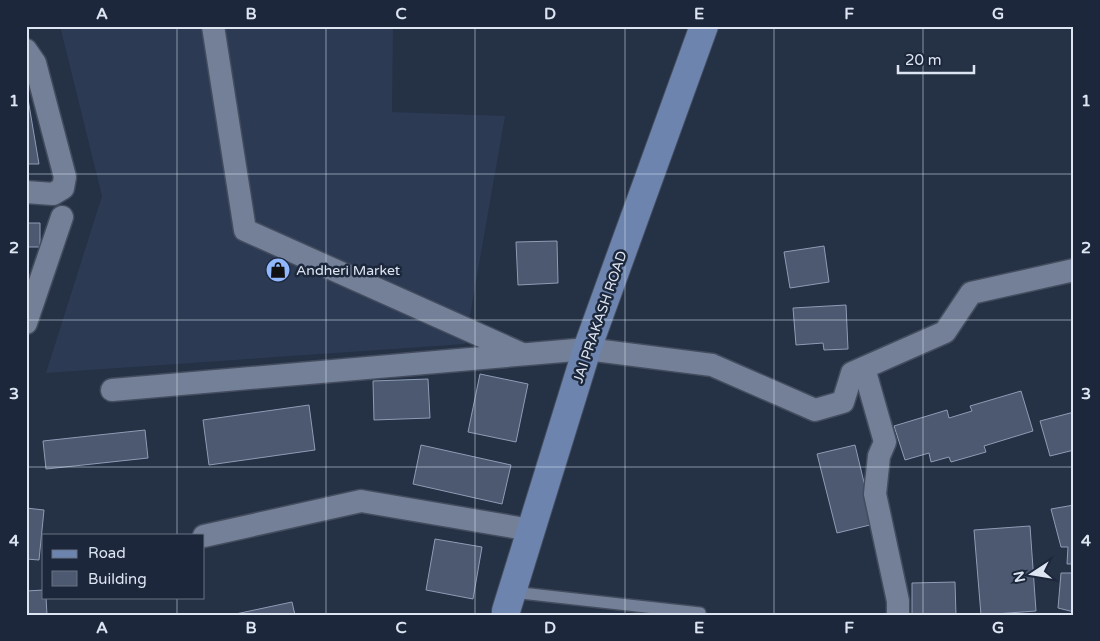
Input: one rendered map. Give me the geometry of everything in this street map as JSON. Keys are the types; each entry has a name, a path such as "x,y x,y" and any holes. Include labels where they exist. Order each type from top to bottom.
{"main road":[{"name":"JAI PRAKASH ROAD","path":"505,608 588,349 704,26"}],"street":[{"path":"212,26 245,230 526,355"},
{"path":"26,50 36,63 65,177 63,188 53,194 26,192"},
{"path":"26,323 62,217"},
{"path":"112,390 588,349 712,365 815,410 843,402 852,373 946,332 971,293 1074,270"},
{"path":"864,368 885,442 879,456 874,494 898,601 898,615"},
{"path":"205,536 361,502 531,530"}],"lane":[{"path":"505,608 700,613 700,615"}],"shaded area":[{"name":"Andheri Market","path":"60,26 393,26 392,112 505,116 465,344 46,373 102,196"}],"building":[{"path":"26,87 39,164 26,164"},
{"path":"26,223 40,223 40,247 26,247"},
{"path":"557,241 558,283 518,285 516,242"},
{"path":"824,246 829,282 790,288 784,252"},
{"path":"846,305 848,349 824,350 823,343 796,345 793,308"},
{"path":"480,374 528,384 516,442 468,432"},
{"path":"428,379 430,418 374,420 373,381"},
{"path":"1021,391 1033,431 984,446 986,452 951,462 949,457 931,462 929,453 905,460 894,426 947,410 949,418 972,411 970,406"},
{"path":"309,405 315,450 209,465 203,420"},
{"path":"1074,412 1074,450 1050,456 1040,421"},
{"path":"145,430 148,458 46,469 43,441"},
{"path":"421,445 511,465 502,504 413,484"},
{"path":"855,445 874,524 837,533 817,454"},
{"path":"1074,505 1074,564 1067,564 1068,547 1061,547 1051,509"},
{"path":"26,508 44,510 39,560 26,559"},
{"path":"1030,526 1036,611 981,615 974,530"},
{"path":"435,539 482,547 473,599 426,590"},
{"path":"1061,573 1074,573 1074,612 1058,608"},
{"path":"955,582 956,615 912,615 912,583"},
{"path":"42,590 42,598 46,598 47,615 26,615 26,591"},
{"path":"292,602 295,615 231,615"}],"place":[{"name":"Andheri Market","path":"278,270"}]}
